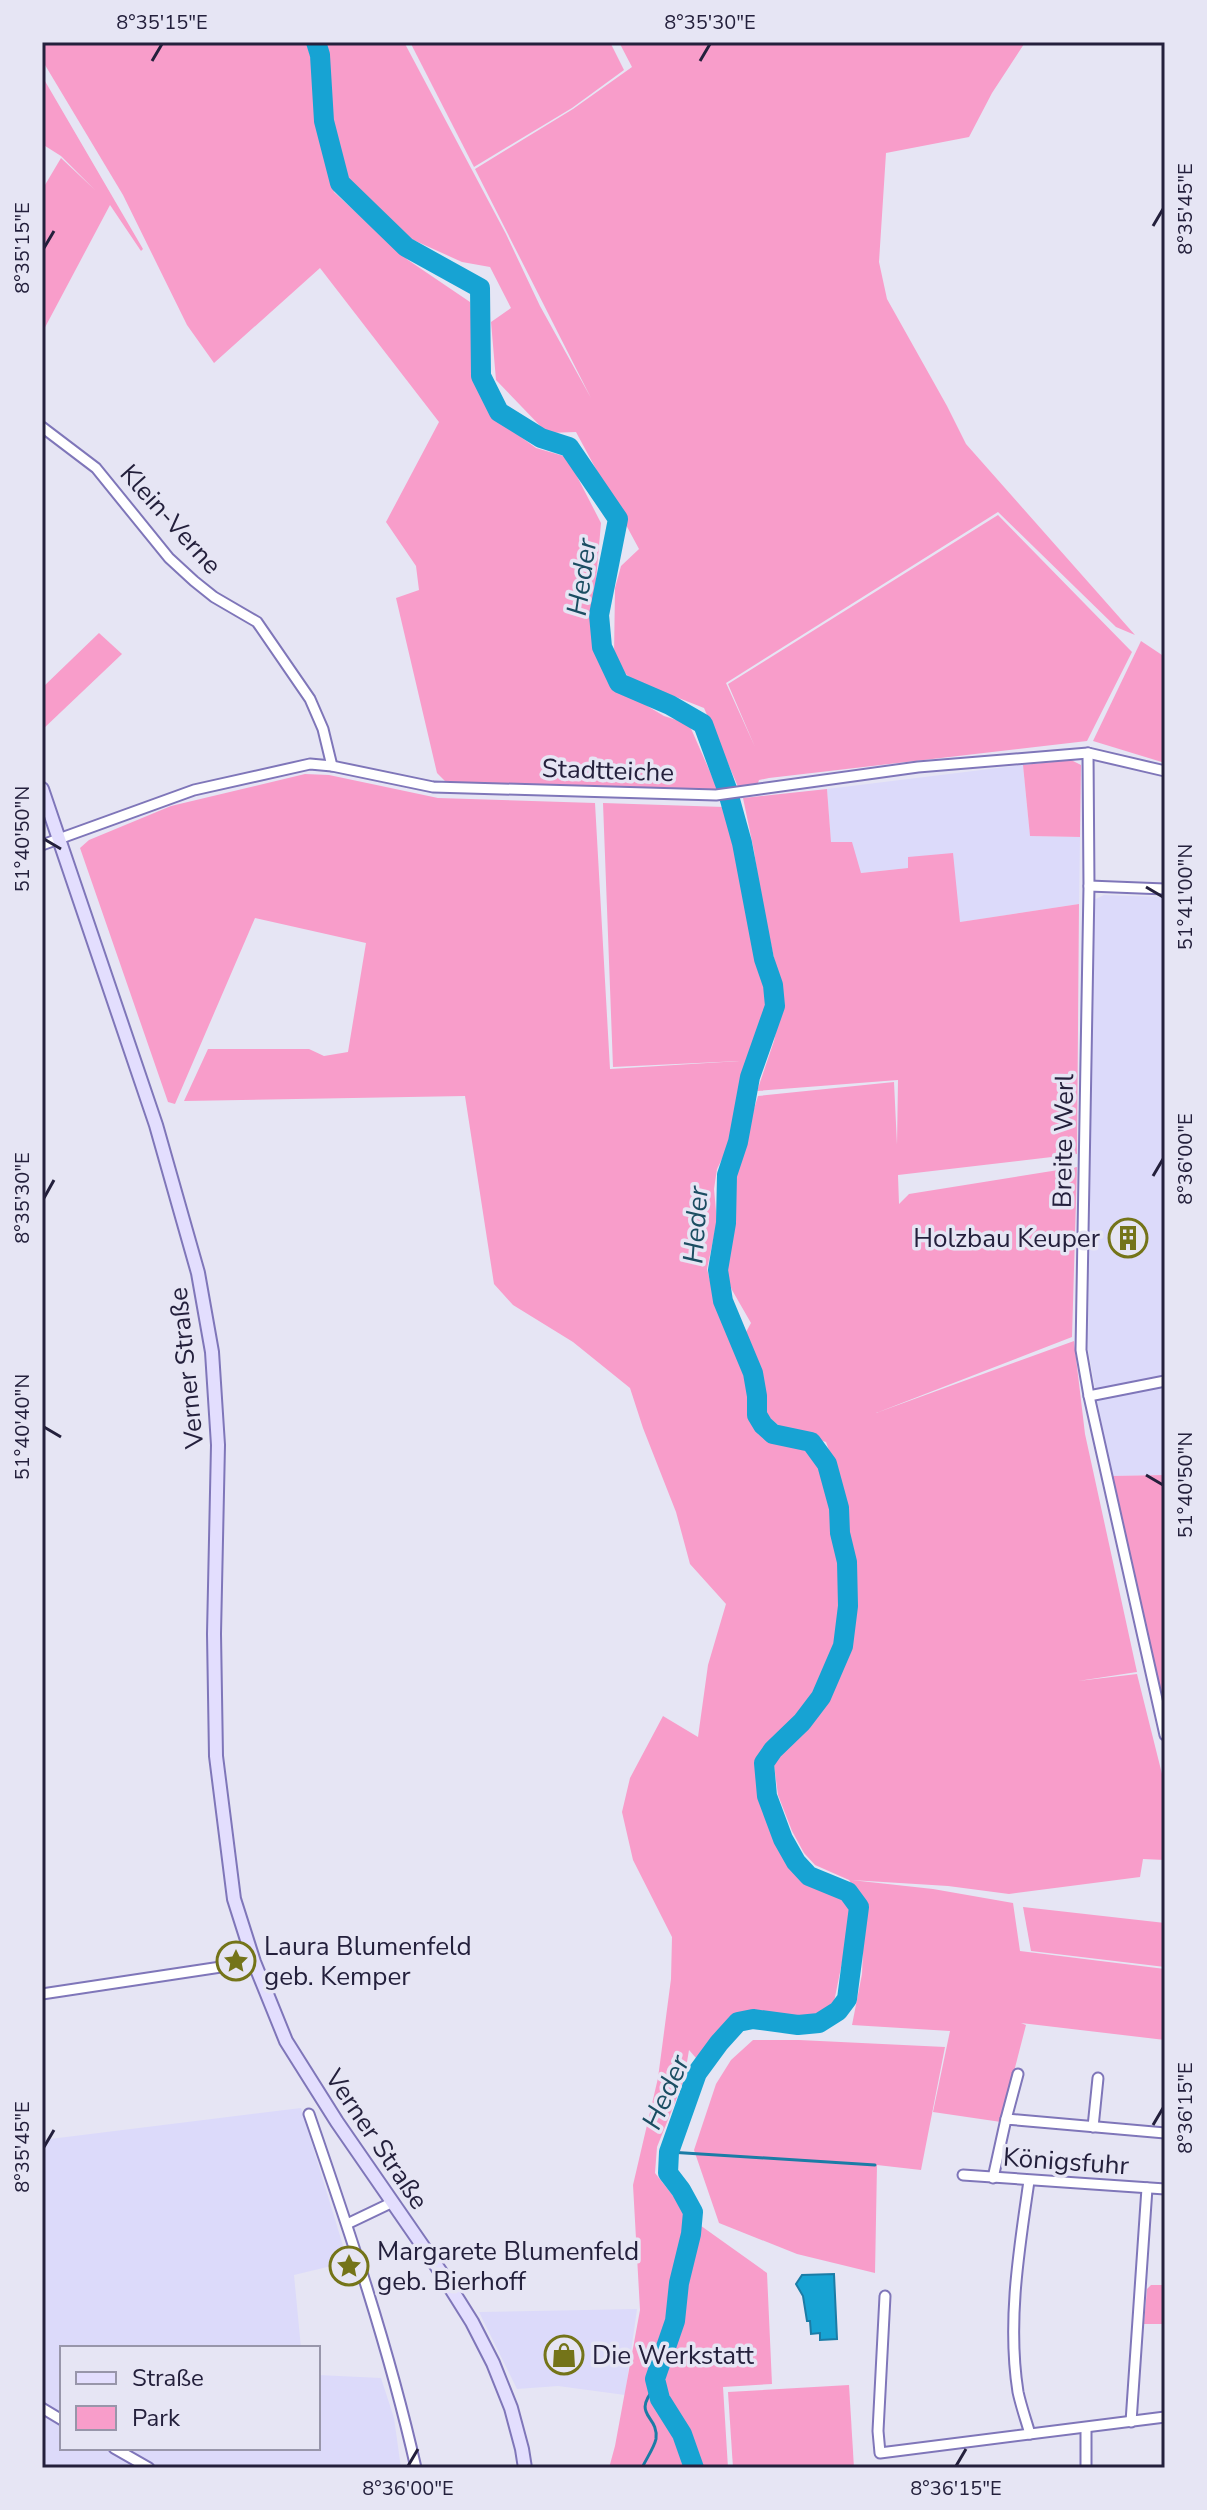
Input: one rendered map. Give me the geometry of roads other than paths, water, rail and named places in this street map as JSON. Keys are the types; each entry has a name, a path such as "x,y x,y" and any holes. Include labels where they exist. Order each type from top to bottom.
{"main road":[{"name":"Verner Straße","path":"42,789 156,1125 198,1273 212,1352 218,1445 214,1634 216,1756 234,1899 254,1962 286,2041 464,2309 493,2363 511,2408 525,2468"}],"street":[{"name":"Klein-Verne","path":"42,427 96,468 169,558 194,581 214,597 257,622 310,699 323,729 332,766"},
{"name":"Stadtteiche","path":"42,845 194,790 310,764 433,787 716,795 918,767 1088,753 1165,771"},
{"name":"Breite Werl","path":"1088,753 1089,886 1081,1350 1165,1735"},
{"path":"1089,886 1165,889"},
{"path":"1089,1396 1165,1381"},
{"path":"42,1994 254,1962"},
{"path":"993,2178 1018,2074"},
{"path":"1093,2127 1098,2078"},
{"name":"Verner Straße","path":"309,2114 347,2224 403,2409 416,2468"},
{"path":"1006,2119 1165,2133"},
{"name":"Königsfuhr","path":"963,2175 1165,2189"},
{"path":"1029,2181 1017,2264 1014,2345 1018,2394 1030,2434"},
{"path":"1131,2422 1147,2188"},
{"path":"347,2224 393,2202"},
{"path":"885,2296 878,2431 880,2453 1165,2417"},
{"path":"42,2408 60,2419"},
{"path":"1086,2428 1086,2468"},
{"path":"118,2450 149,2468"}],"water":[{"path":"834,2274 837,2339 820,2340 820,2333 811,2334 803,2296 796,2284 802,2275"}],"waterway":[{"name":"Heder","path":"316,42 320,55 324,121 340,183 406,247 480,288 481,376 499,412 541,438 569,447 618,519 599,615 602,647 619,683 670,705 703,724 727,789 742,843 764,959 773,985 775,1006 750,1077 738,1142 727,1175 726,1223 718,1270 723,1301 753,1373 757,1415 773,1434 811,1442 827,1464 839,1508 840,1533 847,1562 848,1606 843,1646 821,1697 764,1763 767,1796 783,1839 796,1862 809,1876 848,1892 859,1907 847,1999 838,2011 819,2023 798,2025 753,2019 738,2022 697,2073 669,2152 668,2173 693,2212 675,2321 655,2379 660,2399 682,2434 694,2468"},
{"path":"669,2152 875,2165"},
{"path":"642,2468 656,2439 654,2425 645,2410 645,2404 656,2386"}],"place":[{"name":"Holzbau Keuper","path":"1128,1238"},
{"name":"Laura Blumenfeld geb. Kemper","path":"236,1961"},
{"name":"Margarete Blumenfeld geb. Bierhoff","path":"349,2266"},
{"name":"Die Werkstatt","path":"564,2355"}]}
